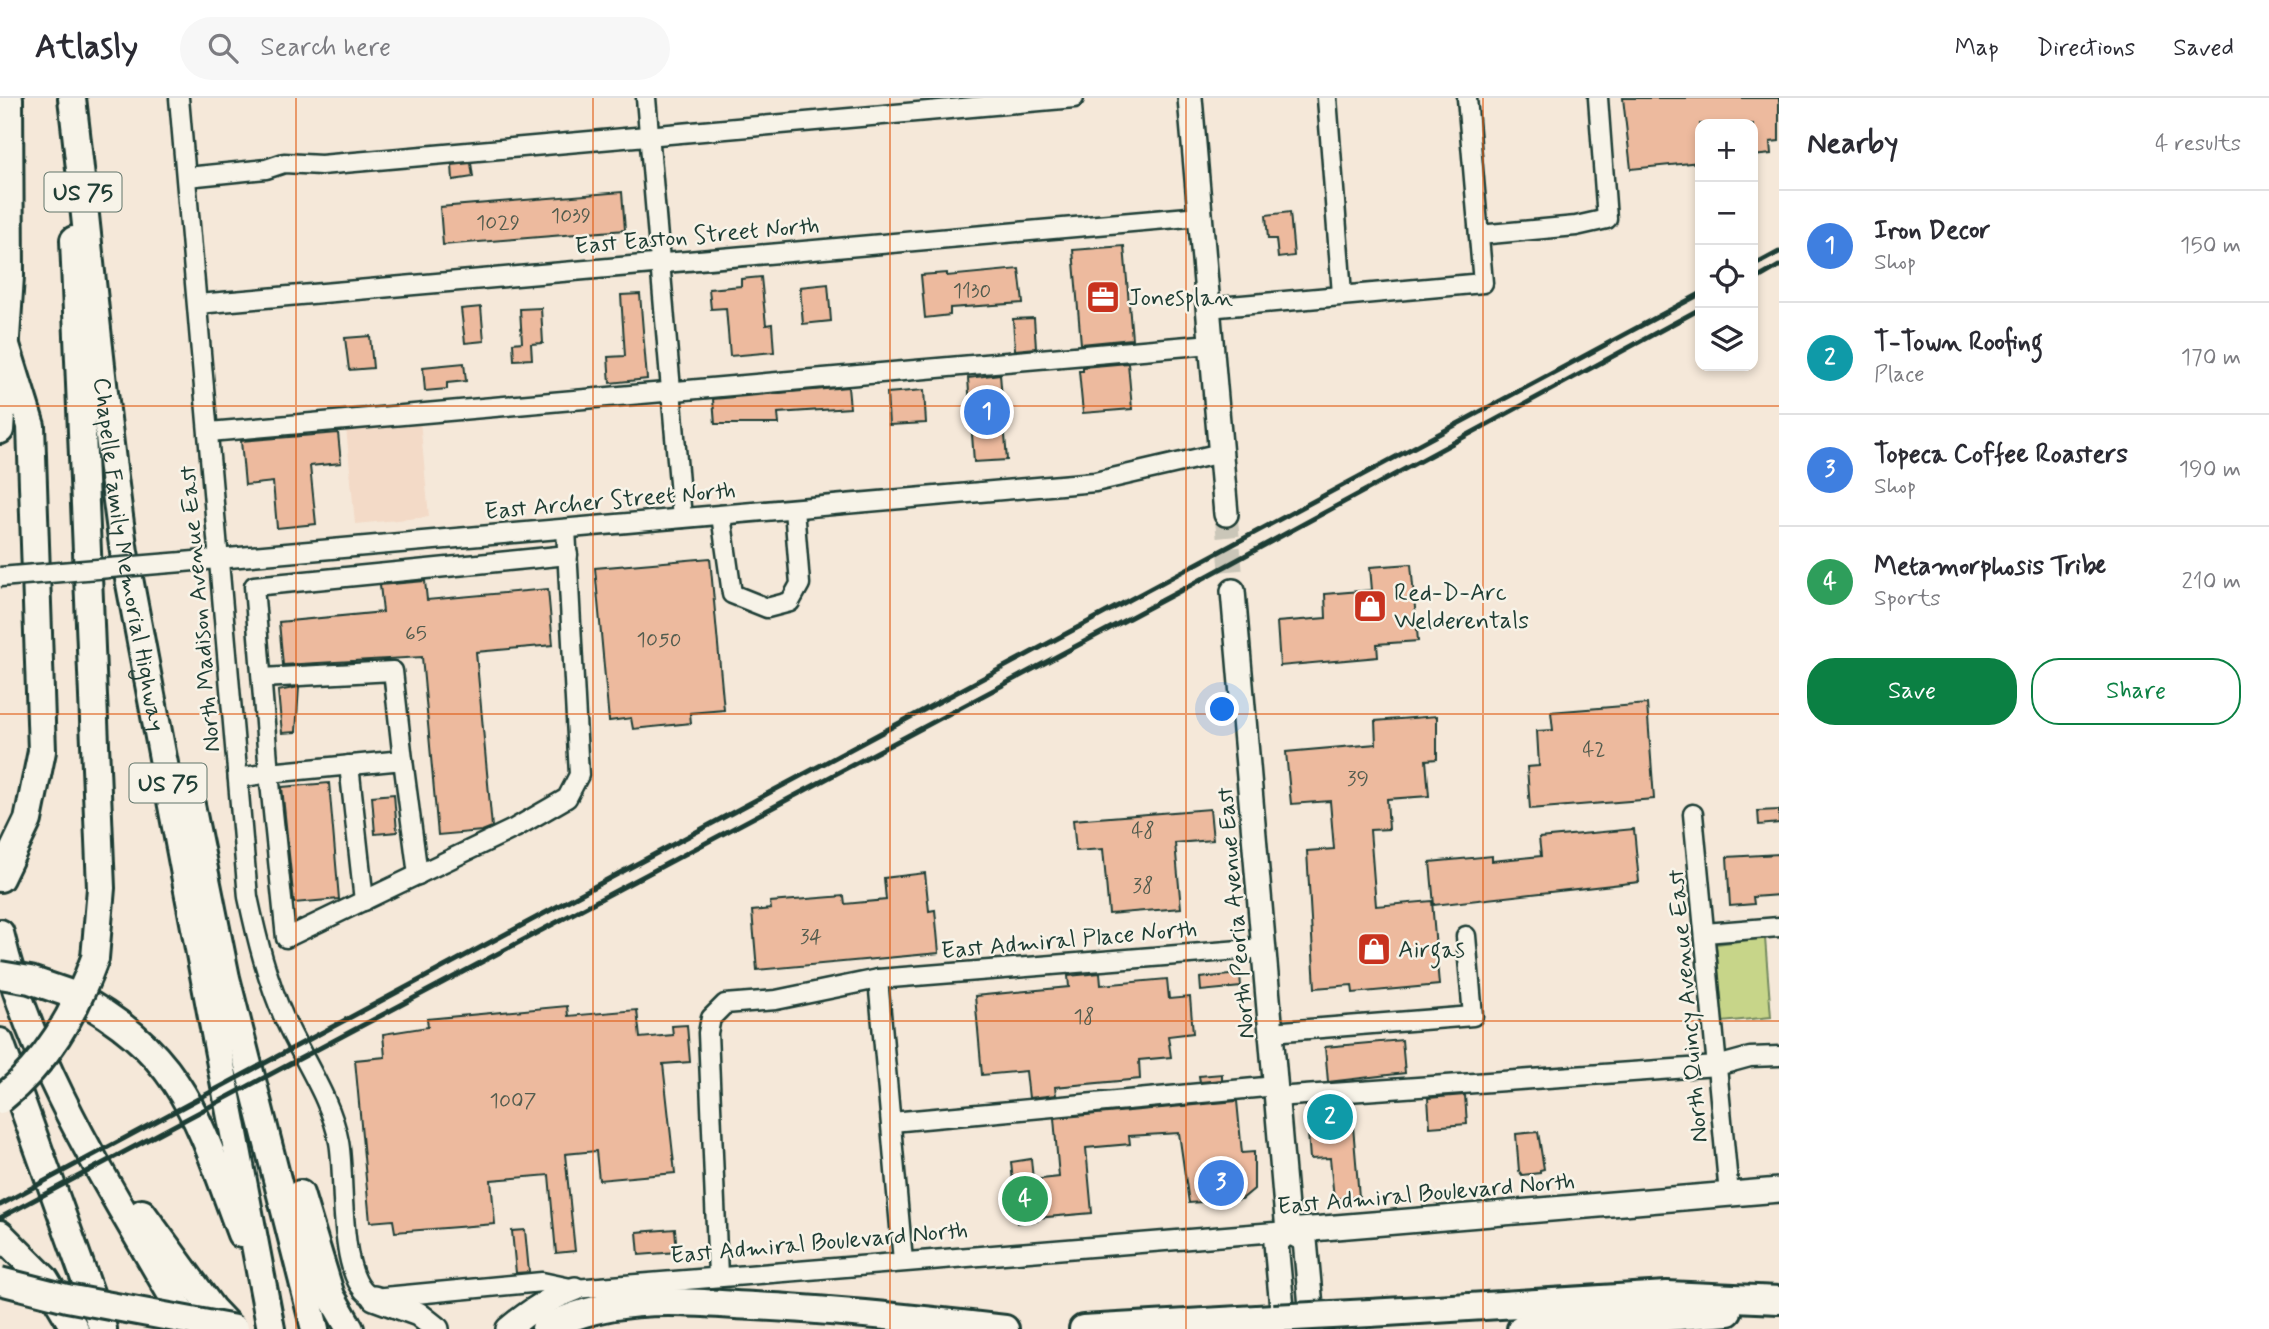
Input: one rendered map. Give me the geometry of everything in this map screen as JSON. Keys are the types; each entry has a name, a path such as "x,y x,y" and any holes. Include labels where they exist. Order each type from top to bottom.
{"highway":[{"name":"US 75","path":"0,430 12,213 9,98"},
{"path":"0,1100 44,1058 70,1020 95,958 101,888 70,98"},
{"name":"Chapelle Family Memorial Highway","path":"70,98 95,286 109,447 124,552 266,1297"},
{"path":"4,872 34,802 42,751 31,426 6,345"},
{"path":"124,552 164,677 226,978 315,1329"},
{"path":"0,933 29,1026 77,1125 191,1329"},
{"path":"0,975 30,980 71,994 128,1029 150,1048 182,1088 204,1130 266,1297"},
{"path":"226,978 273,1104 322,1273 338,1311 350,1329"},
{"path":"0,1042 103,1329"},
{"path":"77,1125 195,1285 233,1329"},
{"path":"0,1234 45,1279 75,1329"},
{"path":"0,1281 80,1301 233,1329"},
{"path":"1083,1329 1667,1295 1779,1300"},
{"name":"US 75","path":"266,1297 271,1329"},
{"path":"545,1329 588,1310 640,1301 837,1310 1005,1329"},
{"path":"1521,1329 1779,1308"}],"main road":[{"path":"1190,98 1226,514"},
{"name":"North Peoria Avenue East","path":"1233,591 1288,1231"},
{"name":"East Admiral Boulevard North","path":"1288,1231 1779,1190"},
{"path":"1284,1329 1276,1243 1288,1231 1305,1240 1313,1329"},
{"path":"508,1329 545,1301 575,1289"},
{"path":"374,1298 418,1314 437,1329"}],"street":[{"name":"North Madison Avenue East","path":"179,98 248,897 262,961 285,1020 331,1116 339,1141 352,1273 361,1291 374,1298"},
{"path":"646,98 682,518"},
{"path":"187,177 266,169 284,163 321,165 1074,98"},
{"path":"1327,98 1342,295"},
{"path":"1208,308 1483,283 1467,98"},
{"path":"1479,235 1576,226 1607,219 1598,98"},
{"name":"East Easton Street North","path":"198,304 1200,216"},
{"path":"209,432 1211,344"},
{"name":"East Archer Street North","path":"0,577 1095,482 1221,453"},
{"path":"721,515 732,594 767,608 790,603 800,584 794,509"},
{"path":"566,528 568,555 579,775 567,798 515,828 286,938 254,586 568,555"},
{"path":"262,678 393,671 418,875"},
{"path":"238,778 403,760"},
{"path":"349,765 364,901"},
{"name":"North Quincy Avenue East","path":"1693,814 1729,1194"},
{"path":"1705,933 1779,927"},
{"path":"1271,1032 1473,1016 1466,936"},
{"name":"East Admiral Place North","path":"718,1276 708,1033 711,1018 725,1004 776,1000 878,979 1265,948"},
{"path":"878,979 903,1261"},
{"path":"891,1122 1276,1092 1717,1066 1750,1057 1779,1056"},
{"name":"East Admiral Boulevard North","path":"374,1298 541,1282 575,1289 1288,1231"}],"shaded area":[{"path":"420,420 429,517 355,524 346,427"}],"green space":[{"path":"1765,938 1771,1017 1722,1022 1716,944"}],"building":[{"path":"1623,98 1779,98 1779,141 1770,142 1771,154 1758,155 1758,119 1695,119 1695,163 1631,169"},
{"path":"471,163 473,177 453,180 452,165"},
{"path":"622,192 625,230 443,245 440,207"},
{"path":"1290,212 1294,256 1278,258 1276,239 1268,239 1266,215"},
{"name":"Jonesplan","path":"1124,246 1132,339 1081,344 1073,250"},
{"path":"1019,269 1023,303 950,308 950,315 925,318 921,275 947,273 947,276"},
{"path":"761,277 766,325 772,324 774,352 730,356 726,308 711,309 709,289 741,286 741,279"},
{"path":"828,284 831,321 803,324 800,287"},
{"path":"640,294 647,379 610,383 608,357 625,356 621,295"},
{"path":"481,307 484,341 465,343 461,309"},
{"path":"541,308 543,343 531,344 532,359 514,360 513,343 522,342 520,309"},
{"path":"1034,318 1036,348 1015,350 1013,319"},
{"path":"370,336 373,368 349,370 345,338"},
{"path":"464,363 466,381 447,383 447,389 425,391 423,367"},
{"path":"1128,363 1132,409 1083,413 1079,371 1083,371 1083,367"},
{"path":"1000,374 1007,460 974,462 968,378"},
{"path":"848,387 850,408 778,413 779,424 715,424 713,399"},
{"path":"924,390 926,423 889,425 887,393"},
{"path":"338,433 341,463 310,466 316,524 277,528 273,482 245,485 241,441"},
{"path":"710,558 724,710 690,713 691,723 633,729 631,718 609,721 595,568"},
{"name":"Red-D-Arc Welderentals","path":"1411,564 1418,641 1377,644 1378,657 1280,666 1277,622 1326,618 1325,594 1372,590 1370,567"},
{"path":"425,581 427,600 548,589 553,645 476,652 492,827 482,831 438,835 422,657 283,665 279,622 383,612 380,585"},
{"path":"299,687 296,732 282,733 278,691"},
{"path":"1647,704 1654,799 1530,809 1527,767 1539,766 1537,731 1553,730 1551,712"},
{"path":"1437,716 1437,759 1426,760 1429,796 1387,799 1389,829 1370,830 1376,906 1432,901 1439,985 1353,993 1352,985 1315,988 1307,851 1334,849 1330,801 1291,804 1286,752 1376,744 1375,721"},
{"path":"329,783 339,899 294,903 282,787"},
{"path":"394,794 397,832 375,834 372,796"},
{"path":"1210,809 1213,840 1175,843 1181,908 1109,914 1103,849 1076,851 1073,820"},
{"path":"1779,810 1779,823 1759,825 1758,811"},
{"path":"1634,829 1639,882 1434,905 1430,862 1492,856 1492,861 1541,856 1539,838"},
{"path":"1779,854 1779,895 1753,897 1754,904 1730,906 1727,857"},
{"path":"925,873 929,911 935,910 939,953 757,970 752,911 771,909 770,902 844,896 845,904 886,900 884,878"},
{"path":"1100,973 1101,985 1167,979 1169,999 1190,997 1193,1033 1168,1036 1171,1057 1139,1060 1140,1079 1055,1087 1056,1095 1029,1098 1026,1071 982,1075 975,996 1069,987 1068,976"},
{"path":"1240,974 1241,987 1201,991 1200,978"},
{"path":"567,1006 568,1016 637,1010 640,1038 673,1035 672,1026 687,1025 690,1062 663,1064 675,1173 599,1180 596,1151 565,1154 575,1251 556,1253 549,1175 491,1180 495,1224 395,1232 393,1220 370,1222 355,1060 385,1057 383,1034 428,1027 427,1019"},
{"path":"1402,1040 1405,1073 1328,1082 1325,1047"},
{"path":"1222,1074 1222,1080 1200,1082 1199,1076"},
{"path":"1465,1095 1467,1124 1430,1127 1428,1098"},
{"path":"1237,1101 1242,1153 1254,1152 1254,1189 1242,1199 1189,1203 1179,1133 1129,1136 1130,1144 1086,1148 1092,1213 1036,1218 1037,1221 1017,1223 1011,1162 1031,1159 1033,1180 1059,1177 1054,1118"},
{"path":"1351,1103 1359,1197 1334,1199 1330,1158 1310,1159 1306,1106"},
{"path":"1538,1132 1544,1169 1540,1170 1540,1173 1522,1175 1519,1171 1516,1134"},
{"path":"675,1229 677,1252 639,1255 637,1232"},
{"path":"525,1230 529,1272 516,1273 512,1231"}],"tunnel":[{"path":"1226,514 1233,591"}],"railway":[{"path":"1758,263 1779,252"},
{"path":"1758,278 1779,266"},
{"path":"0,1205 1695,297"},
{"path":"0,1218 1178,592 1695,312"}],"place":[{"name":"Jonesplan","path":"1103,297"},
{"name":"Iron Decor","path":"987,412"},
{"name":"Red-D-Arc Welderentals","path":"1370,606"},
{"name":"Airgas","path":"1374,949"},
{"name":"T-Town Roofing","path":"1330,1117"},
{"name":"Topeca Coffee Roasters","path":"1221,1183"},
{"name":"Metamorphosis Tribe","path":"1025,1199"}]}
